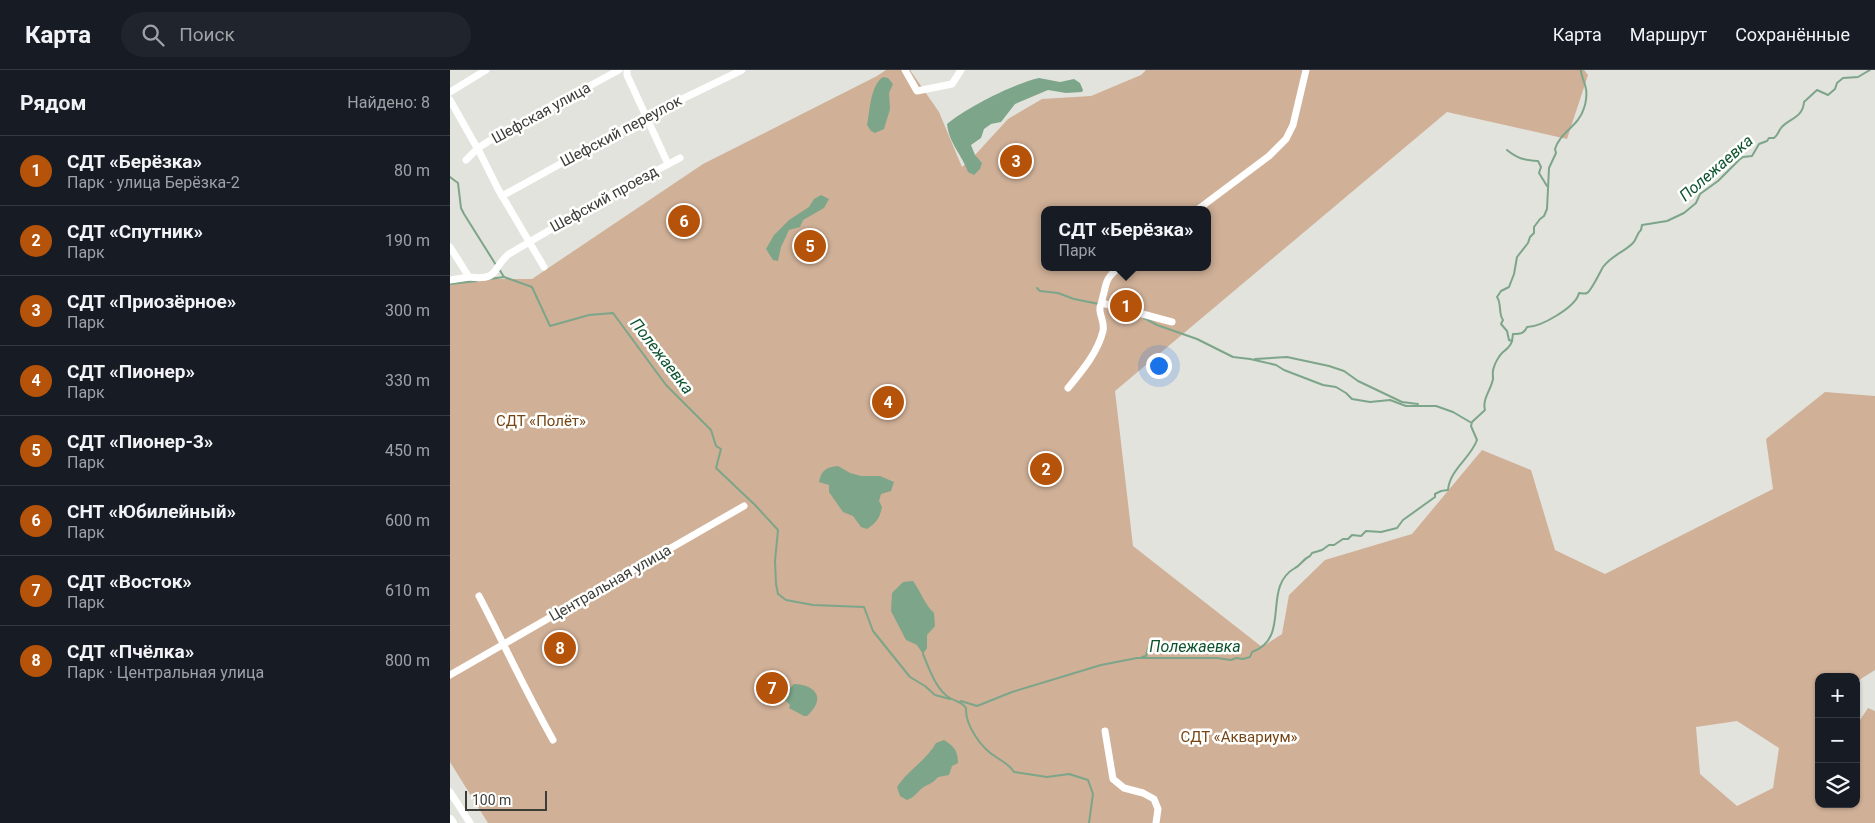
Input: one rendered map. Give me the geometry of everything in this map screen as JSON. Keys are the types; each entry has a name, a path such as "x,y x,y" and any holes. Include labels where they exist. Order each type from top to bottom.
{"street":[{"path":"450,92 486,70"},
{"name":"Шефская улица","path":"466,160 478,148 619,70"},
{"path":"627,70 627,76 668,164"},
{"name":"Шефский переулок","path":"502,196 647,116 742,70"},
{"path":"905,70 917,91 952,84 961,70"},
{"path":"1202,206 1269,156 1286,139 1293,124 1306,70"},
{"path":"450,100 478,148 502,196 544,267"},
{"name":"Шефский проезд","path":"529,242 680,158"},
{"path":"450,280 492,275 504,258 529,242"},
{"path":"450,248 469,277"},
{"path":"1068,388 1085,367 1103,330 1103,317 1100,309 1107,280 1116,271"},
{"path":"1102,303 1172,322"},
{"name":"Центральная улица","path":"450,675 744,506"},
{"path":"479,596 528,695 553,740"},
{"path":"1106,731 1113,779 1124,788 1143,793 1154,800 1158,809 1156,823"},
{"path":"450,792 470,823"}],"green space":[{"path":"886,70 910,70 939,112 962,167 1008,119 1042,99 1091,96 1141,75 1146,70 1584,70 1588,75 1567,139 1447,112 1115,391 1133,546 1262,647 1282,634 1289,595 1325,560 1412,534 1482,450 1531,470 1555,550 1605,574 1773,489 1766,439 1825,392 1875,396 1875,670 1860,679 1860,673 1815,673 1815,808 1860,808 1860,720 1868,708 1875,711 1875,823 488,823 450,762 450,283 477,279 532,279 703,164","holes":["1737,721 1779,748 1773,788 1737,806 1700,774 1696,727"]}],"shaded area":[{"path":"883,77 888,78 893,84 889,93 890,109 884,129 875,133 867,125 875,86"},
{"path":"1039,78 1060,82 1074,79 1080,83 1083,90 1082,92 1066,93 1048,90 1015,104 1001,122 991,124 984,129 981,138 971,145 975,155 982,163 980,169 974,175 968,172 950,137 947,124 991,97 1017,85"},
{"path":"821,195 829,199 824,208 803,220 800,227 789,230 781,247 778,261 773,260 766,249 774,235 789,220 809,207 814,199"},
{"path":"838,466 850,473 861,476 880,476 894,482 891,491 881,494 879,501 882,507 879,517 867,529 861,527 853,516 843,512 829,492 829,485 819,482 825,470"},
{"path":"913,581 934,613 935,626 927,635 927,648 923,654 917,645 906,640 891,611 892,593 903,582"},
{"path":"794,684 808,687 816,694 816,704 807,716 789,708 790,705 785,700 786,692"},
{"path":"944,740 955,749 958,759 958,763 952,766 949,775 938,777 934,782 922,788 907,800 900,796 897,787 901,781 927,755 936,743"}],"waterway":[{"name":"Полежаевка","path":"961,701 977,706 1012,692 1101,665 1137,658 1217,658 1231,660 1250,657 1252,652 1264,645 1271,636 1277,599 1285,576 1312,553 1322,550 1329,545 1334,545 1343,539 1348,539 1352,535 1361,536 1366,531 1381,532 1397,528 1403,520 1435,497 1435,494 1448,490 1452,476 1474,447 1477,440 1471,426 1472,422 1485,410 1484,406 1492,383 1493,370 1500,356 1512,341 1509,340 1507,331 1501,324 1503,320 1497,297 1501,291 1509,287 1517,257 1528,243 1534,233 1534,227 1544,216 1547,209 1549,168 1556,153 1557,143 1578,120 1585,104 1586,91 1581,70"},
{"name":"Полежаевка","path":"1512,341 1513,334 1522,333 1527,327 1549,320 1572,304 1579,293 1587,293 1606,263 1634,241 1642,225 1667,221 1684,213 1696,203 1700,194 1718,181 1739,160 1743,157 1752,156 1759,144 1767,141 1769,138 1774,138 1784,125 1801,112 1804,102 1817,90 1828,95 1843,78 1858,77 1870,70"},
{"name":"Полежаевка","path":"1507,150 1521,158 1538,161 1541,167 1539,173 1547,186"},
{"name":"Полежаевка","path":"450,177 458,183 461,208 464,214 496,265"},
{"name":"Полежаевка","path":"499,269 504,277 532,287 550,326 589,315 613,313 666,385 711,430 716,446 721,449 716,468 778,530 775,561 778,594 786,600 813,605 864,607 873,631 910,677 935,695 950,699"},
{"name":"Полежаевка","path":"489,279 504,277"},
{"name":"Полежаевка","path":"450,284 477,281"},
{"name":"Полежаевка","path":"1037,288 1040,291 1058,293 1074,299 1099,304"},
{"name":"Полежаевка","path":"1144,318 1157,325 1197,339 1233,357 1276,365 1323,385 1336,387 1352,399 1370,402 1390,400 1406,406 1436,406 1453,412 1470,422"},
{"name":"Полежаевка","path":"1255,359 1287,357 1329,366 1344,371 1358,381 1402,402 1418,404"},
{"name":"Полежаевка","path":"1142,657 1146,656 1148,648"},
{"name":"Полежаевка","path":"923,654 941,690 966,708 968,722 975,736 990,753 1008,765 1014,772 1047,777 1069,774 1088,780 1093,794 1089,823"}],"place":[{"name":"СДТ «Приозёрное»","path":"1016,161"},
{"name":"СНТ «Юбилейный»","path":"684,221"},
{"name":"СДТ «Пионер-3»","path":"810,246"},
{"name":"СДТ «Берёзка»","path":"1126,306"},
{"name":"СДТ «Пионер»","path":"888,402"},
{"name":"СДТ «Спутник»","path":"1046,469"},
{"name":"СДТ «Пчёлка»","path":"560,648"},
{"name":"СДТ «Восток»","path":"772,688"}],"park label":[{"name":"СДТ «Полёт»","path":"541,421"},
{"name":"СДТ «Аквариум»","path":"1239,737"}]}
